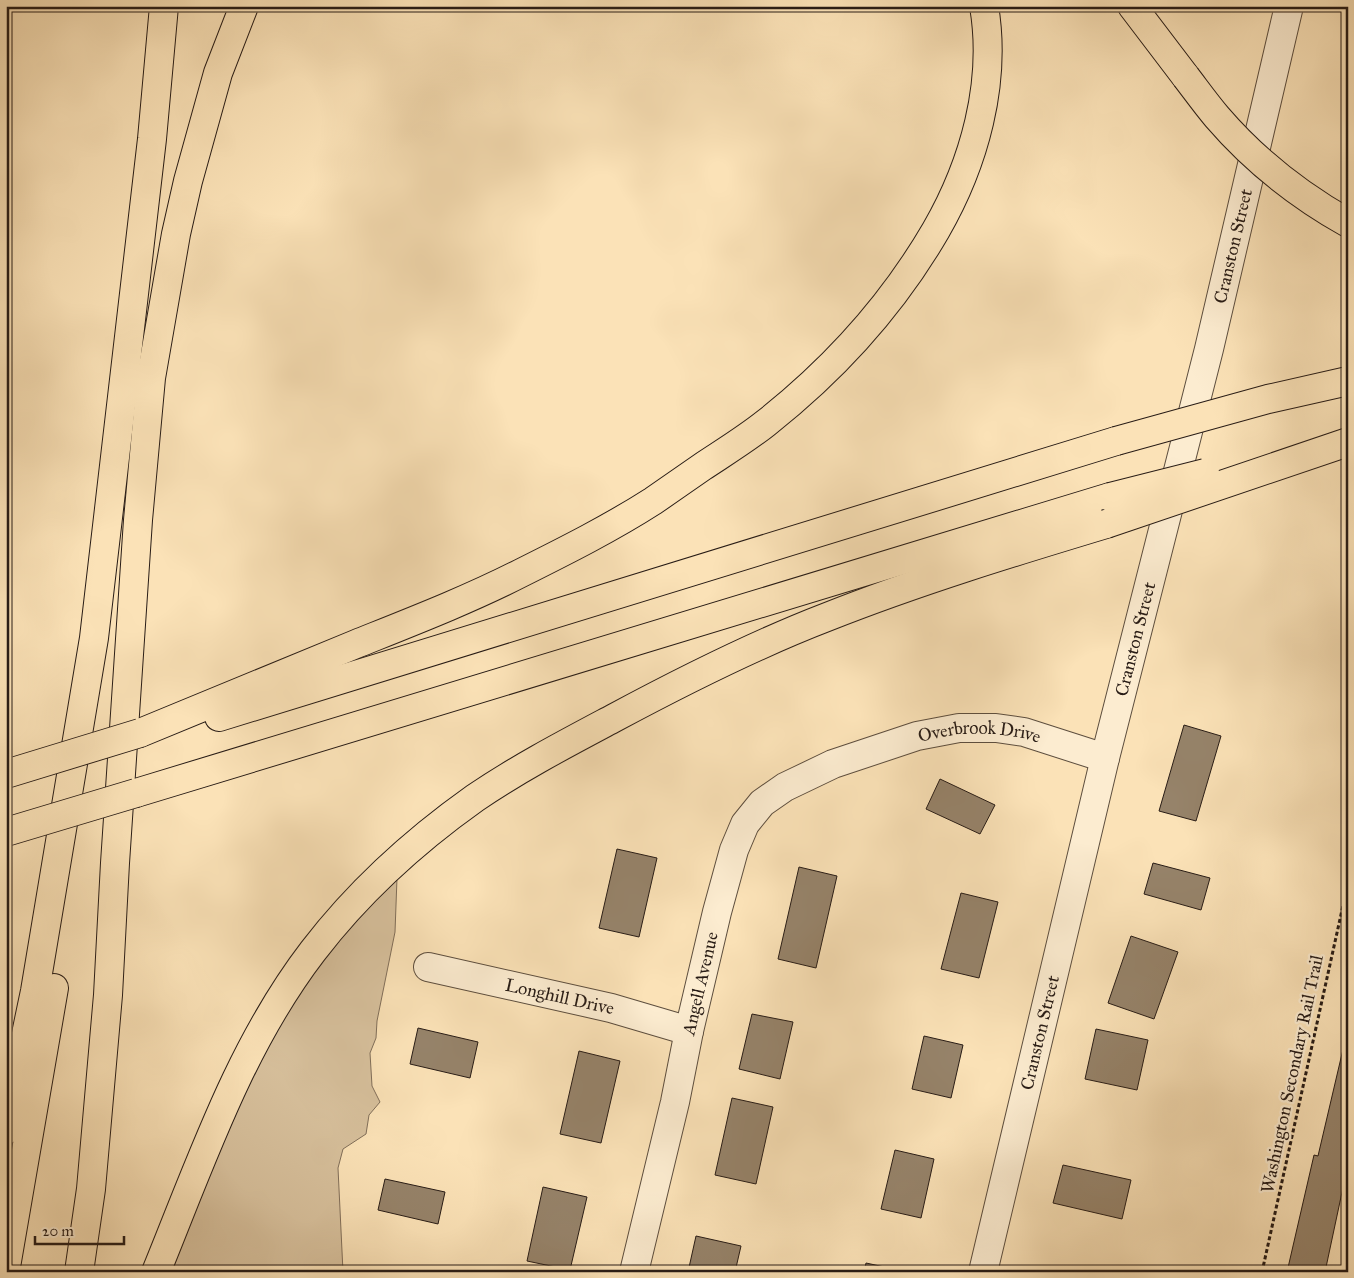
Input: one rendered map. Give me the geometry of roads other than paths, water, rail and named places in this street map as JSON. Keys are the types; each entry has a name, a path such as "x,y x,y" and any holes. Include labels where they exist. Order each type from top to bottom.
{"highway":[{"path":"6,1130 35,991 94,638 152,139 164,6"},
{"path":"78,1272 91,1189 108,995 138,520 152,378 176,234 188,180 218,73 244,6"},
{"path":"6,774 140,733 426,616 519,574 651,502 764,424 792,402 853,342 881,309 920,256 944,217 963,173 981,115 986,82 987,47 984,6"},
{"path":"1132,6 1216,116 1269,170 1297,191 1348,223"},
{"path":"140,733 209,720 1116,441 1268,399 1348,381"},
{"path":"6,832 1110,497 1348,441"},
{"path":"156,1272 231,1089 252,1044 279,999 311,953 350,905 391,864 434,828 477,797 521,769 662,693 745,652 826,617 1007,554 1106,524 1348,441"},
{"path":"6,1268 78,842 89,734 94,638"}],"street":[{"name":"Cranston Street","path":"983,1272 1105,758 1209,349 1288,6"},
{"name":"Overbrook Drive","path":"854,757 917,736 959,728 996,728 1024,732 1105,758"},
{"name":"Angell Avenue","path":"634,1272 675,1102 689,1031 717,912 734,850 745,824 762,804 785,787 833,764 854,757"},
{"name":"Longhill Drive","path":"428,967 610,1008 689,1031"}]}
